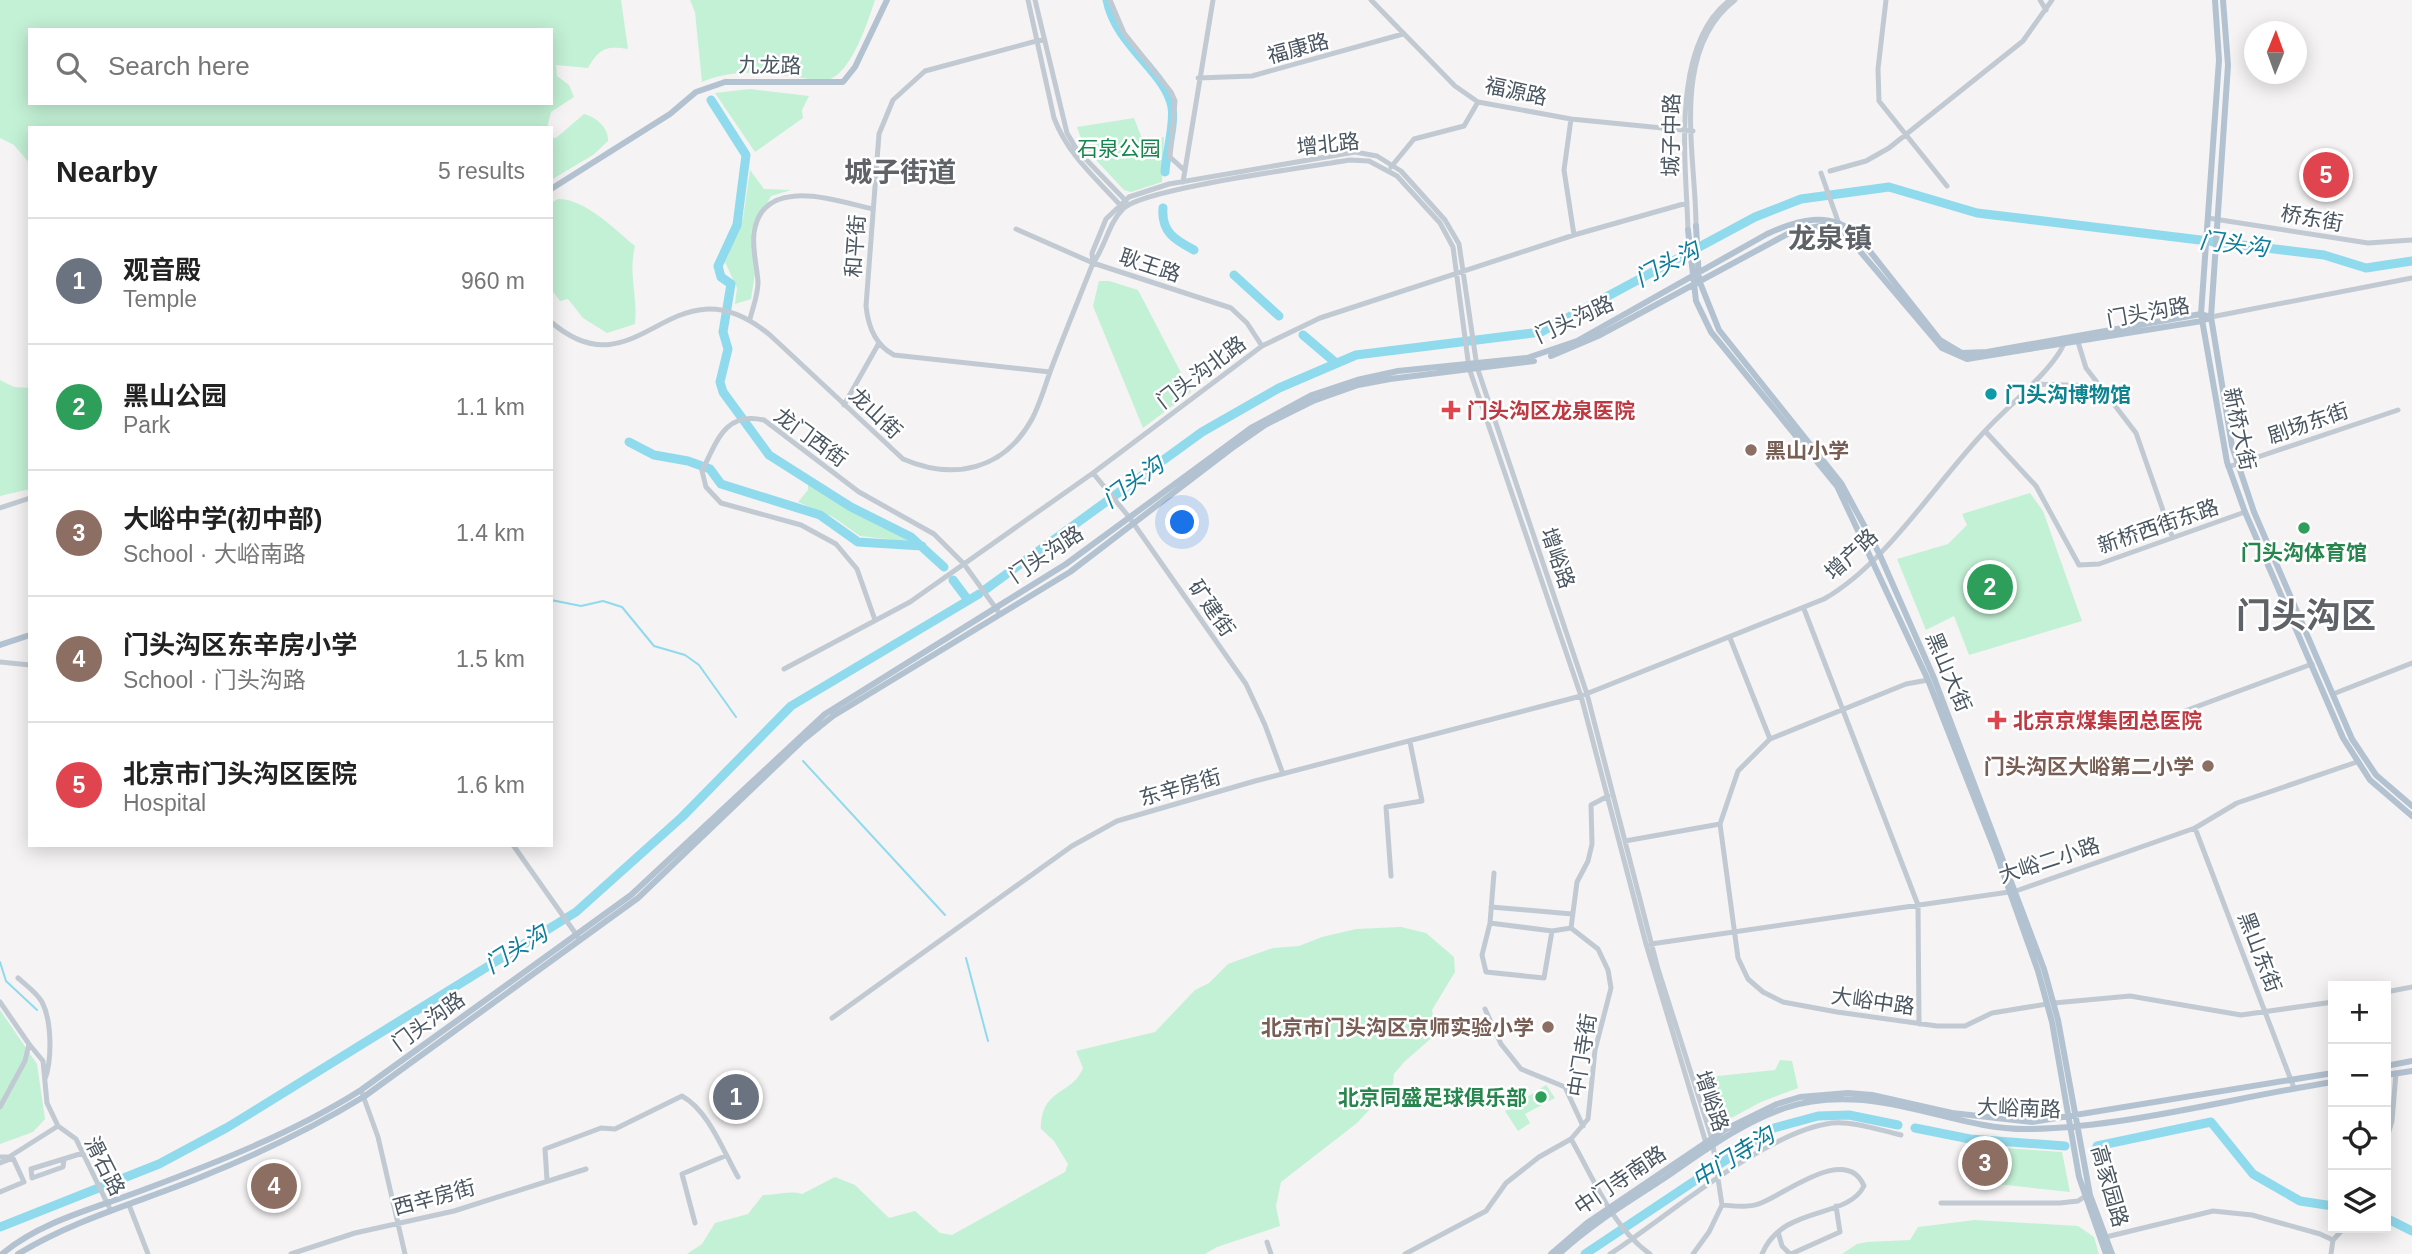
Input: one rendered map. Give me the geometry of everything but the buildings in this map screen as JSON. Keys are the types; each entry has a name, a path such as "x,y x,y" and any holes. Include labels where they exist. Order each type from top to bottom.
{"main road":[{"name":"九龙路","path":"553,188 670,114 696,92 725,82 843,82 855,67 887,0"},
{"name":"新桥大街","path":"2215,0 2219,60 2202,318 2228,467 2343,738 2357,762 2380,791 2412,816"},
{"name":"新桥大街","path":"2223,0 2228,65 2211,317 2236,464 2352,739 2369,766 2412,806"},
{"name":"门头沟路","path":"18,1254 107,1203 129,1205 202,1177 310,1128 363,1093 578,937 638,898 775,766 823,724 1066,564 1127,515 1251,428 1312,395 1357,380 1398,371 1522,363 1562,353 1696,279 1793,231 1826,225 1839,225 1930,336 1954,355 1967,359 1991,357 2211,317"},
{"path":"1696,226 1699,261 1696,279"},
{"name":"城子中路","path":"1688,230 1691,266 1696,279"},
{"name":"黑山大街","path":"1696,279 1719,330 1841,483 1879,553 1934,678 2013,892 2050,1003 2072,1127"},
{"name":"黑山大街","path":"1696,279 1696,301 1711,332 1837,486 1928,680 2013,892"},
{"name":"门头沟路","path":"2063,342 2078,342 2202,318"},
{"name":"门头沟路","path":"998,611 1070,572 1265,425 1313,401 1358,385 1472,365"},
{"path":"0,645 28,636"},
{"path":"2391,1065 2412,1062"},
{"path":"2391,1074 2412,1070"},
{"name":"大峪南路","path":"1710,1143 1777,1104 1814,1094 1872,1095 1952,1113 2008,1121 2071,1118 2328,1074"},
{"name":"大峪南路","path":"1710,1143 1772,1112 1801,1103 1839,1099 1866,1101 2000,1128 2072,1127 2328,1084"},
{"name":"门头沟路","path":"1,1254 53,1223 268,1140 363,1093"},
{"name":"高家园路","path":"2072,1127 2084,1197 2106,1254"},
{"name":"高家园路","path":"2072,1127 2090,1195 2112,1254"},
{"name":"中门寺南路","path":"1551,1254 1710,1143"},
{"name":"中门寺南路","path":"1559,1254 1611,1210"}],"street":[{"path":"1028,0 1040,40 1061,137 1071,154 1124,204"},
{"path":"1035,0 1040,40"},
{"path":"1110,0 1124,33 1171,92 1175,101 1170,158 1183,169"},
{"path":"1185,189 1182,182 1183,169 1213,0"},
{"name":"福源路","path":"1371,0 1455,86 1478,102 1571,119 1690,131"},
{"name":"城子中路","path":"1688,230 1693,71 1705,32 1732,0"},
{"path":"1886,0 1878,69 1879,102 1947,186"},
{"path":"2040,0 2046,10"},
{"path":"1830,172 1866,161 1904,135 2023,41 2052,0"},
{"name":"福康路","path":"1198,78 1252,76 1403,34"},
{"name":"和平街","path":"879,343 867,319 866,306 881,122 893,100 905,86 938,66 1040,40"},
{"path":"1391,167 1414,139 1464,126 1478,102"},
{"path":"1571,119 1564,170 1574,236"},
{"name":"城子中路","path":"1690,131 1696,226"},
{"name":"增北路","path":"1124,204 1182,182 1354,152 1377,156 1391,167 1448,235 1460,272 1472,365"},
{"name":"增北路","path":"1124,204 1185,189 1349,160 1369,161 1391,167"},
{"path":"1821,173 1839,225"},
{"path":"750,319 758,285 754,234 758,219 770,204 783,197 805,195 873,209"},
{"name":"龙山街","path":"553,325 587,345 606,347 643,335 671,317 691,310 720,310 738,314 750,319 903,459 925,468 950,472 974,469 1007,452 1033,418 1093,262 1100,254 1111,224 1124,204"},
{"name":"门头沟北路","path":"784,669 910,602 1093,472 1262,346 1320,318 1574,236 1687,204"},
{"name":"桥东街","path":"2208,218 2359,242 2412,240"},
{"name":"耿王路","path":"1016,229 1093,262 1231,308 1247,323 1262,346"},
{"name":"门头沟路","path":"2211,317 2412,278"},
{"name":"增产路","path":"1584,695 1804,609 1842,588 1879,553 1985,431 2032,384 2063,342"},
{"path":"2078,342 2086,368 2136,433 2172,536"},
{"path":"844,405 879,343 888,352 901,357 1050,372"},
{"name":"增峪路","path":"1472,365 1584,695 1651,944 1710,1143"},
{"path":"2032,384 2098,386"},
{"name":"剧场东街","path":"2228,467 2398,410"},
{"name":"龙门西街","path":"875,620 857,569 836,544 802,525 721,503 706,487 702,471 730,423 749,416 764,420 859,492 934,534 964,564 998,611"},
{"name":"新桥西街东路","path":"1985,431 2036,486 2079,565 2099,564 2245,512"},
{"name":"矿建街","path":"1093,472 1134,524 1246,684 1265,724 1283,774"},
{"path":"0,508 28,499"},
{"path":"1804,609 1918,905 1919,1024"},
{"path":"1730,638 1770,739"},
{"path":"0,662 28,665"},
{"path":"2333,694 2412,663"},
{"path":"2147,725 2312,664"},
{"path":"1625,841 1720,824 1738,771 1770,739 1906,684 1928,680"},
{"name":"增峪路","path":"1584,695 1646,944 1710,1143"},
{"name":"东辛房街","path":"832,1018 1097,830 1156,809 1584,695"},
{"path":"1391,876 1386,807 1422,801 1410,742"},
{"name":"大峪二小路","path":"1651,944 2013,892 2195,828 2237,803 2357,762"},
{"path":"1490,923 1552,931 1571,928 1577,883 1588,861 1591,844 1591,805 1608,796"},
{"name":"大峪中路","path":"1720,824 1738,958 1748,979 1763,992 1783,1002 1919,1024 1965,1026 1992,1013 2050,1003 2130,996 2188,1004 2227,1014 2266,1013 2328,1003"},
{"name":"黑山东街","path":"2195,828 2294,1088"},
{"path":"514,847 578,937"},
{"path":"1494,873 1490,923 1482,955 1486,972 1542,979 1550,956 1552,931"},
{"path":"1491,907 1572,914"},
{"name":"中门寺街","path":"1405,1254 1486,1211 1506,1183 1520,1170 1571,1139 1583,1126 1591,1105 1595,1051 1611,988 1598,949 1571,928"},
{"path":"18,978 41,1000 45,1010 51,1056 45,1079"},
{"path":"2391,991 2412,987"},
{"path":"0,1002 43,1061 47,1103 58,1126"},
{"path":"1485,1009 1501,1044 1521,1069 1565,1087 1583,1126"},
{"path":"0,1107 25,1061 29,1044"},
{"path":"2391,1124 2396,1073"},
{"path":"363,1093 405,1254"},
{"path":"547,1180 545,1149 601,1128 615,1129 682,1096 694,1104 738,1177"},
{"path":"1610,1254 1719,1174 1783,1138 1832,1123 1859,1125 1900,1135"},
{"name":"滑石路","path":"0,1157 9,1157 58,1126 76,1139 107,1203"},
{"path":"1571,1139 1618,1222 1631,1240 1650,1254"},
{"path":"1693,1254 1709,1232 1722,1205 1719,1174 1710,1143"},
{"path":"64,1160 63,1167 32,1178 31,1169 83,1153"},
{"path":"695,1223 682,1174 725,1156"},
{"path":"0,1163 13,1158 24,1182 0,1192"},
{"name":"西辛房街","path":"291,1254 355,1233 454,1211 586,1169"},
{"path":"1722,1205 1761,1203 1801,1181 1835,1169 1857,1175 1864,1186 1861,1192 1836,1206 1804,1216 1767,1242 1762,1254"},
{"path":"1941,1203 2060,1203 2078,1201 2084,1197"},
{"path":"129,1205 148,1254"},
{"path":"1778,1233 1782,1246 1791,1254 1840,1232 1836,1206"},
{"path":"2106,1237 2192,1214 2231,1210 2335,1238"},
{"path":"2331,1254 2335,1238 2340,1233"},
{"path":"1266,1242 1271,1254"}],"green space":[{"path":"0,0 621,0 628,49 615,48 600,52 588,68 556,65 557,76 569,85 574,97 551,112 548,126 28,126 28,162 14,145 0,138"},
{"path":"690,0 875,0 852,56 838,74 830,79 739,73 702,82 695,12"},
{"path":"750,89 809,96 802,110 803,118 755,152 715,93"},
{"path":"584,114 601,124 608,141 593,155 553,179 553,138"},
{"name":"石泉公园","path":"1134,118 1143,141 1164,137 1162,182 1131,192 1124,190 1084,147 1077,127"},
{"path":"750,170 764,189 791,190 771,196 751,232 755,273 751,299 735,304 737,288 725,262 743,218"},
{"path":"558,199 568,200 589,209 635,246 632,267 635,324 607,333 583,318 568,299 560,301 553,292 553,202"},
{"path":"1099,281 1109,281 1138,290 1191,392 1143,428 1093,306"},
{"path":"0,380 14,387 28,388 28,489 0,496"},
{"path":"808,483 855,513 912,542 860,536 833,517 798,502 808,490"},
{"path":"2030,493 2043,511 2082,621 1969,655 1954,616 1926,630 1897,559 1948,544 1967,525 1962,514"},
{"path":"1401,927 1426,933 1454,957 1455,972 1432,1010 1436,1034 1404,1062 1394,1074 1393,1084 1357,1123 1281,1182 1276,1206 1280,1226 1217,1247 1205,1254 687,1254 702,1244 715,1223 748,1214 763,1195 802,1194 835,1177 855,1185 889,1218 915,1211 940,1233 952,1235 1065,1172 1068,1164 1054,1141 1041,1129 1042,1115 1051,1099 1072,1083 1083,1068 1076,1051 1155,1032 1195,990 1209,983 1228,964 1273,948 1299,946 1356,929"},
{"path":"0,1010 37,1064 45,1119 33,1132 0,1144"},
{"path":"1780,1060 1792,1061 1798,1088 1761,1102 1722,1123 1708,1077 1775,1070"},
{"path":"1546,1085 1555,1098 1525,1114 1530,1123 1518,1131 1505,1111"},
{"path":"1988,1147 2062,1152 2070,1192 1987,1183"},
{"path":"1975,1220 2078,1226 2094,1237 2099,1254 1842,1254 1857,1244 1910,1240 1918,1227"}],"waterway":[{"path":"1107,0 1120,31 1168,94 1172,107 1172,122 1165,172"},
{"path":"711,100 746,155 737,225 718,266 721,277 731,284 723,332 728,349 720,382 723,392 769,455 851,507 911,537 944,567"},
{"name":"门头沟","path":"986,589 1202,432 1279,388 1356,355 1541,332 1755,217 1801,199 1889,187 1977,213 2324,255 2366,268 2412,261"},
{"path":"1163,208 1167,229 1181,243 1194,250"},
{"path":"1234,275 1279,316"},
{"path":"1303,335 1336,363"},
{"path":"629,442 654,455 688,461 710,469 721,484 820,515 858,542 922,546"},
{"path":"953,580 968,600"},
{"name":"门头沟","path":"0,1227 159,1164 228,1127 576,912 682,817 791,706 979,594"},
{"path":"553,600 581,606 603,601 622,607 654,646 685,655 699,665 736,717"},
{"path":"803,761 945,915"},
{"path":"966,958 988,1041"},
{"path":"0,962 6,981 37,1010"},
{"name":"中门寺沟","path":"1585,1254 1774,1128 1818,1116 1849,1115 1898,1125"},
{"name":"中门寺沟","path":"2097,1146 2211,1122 2253,1174 2300,1201 2328,1205"},
{"name":"中门寺沟","path":"1915,1128 1970,1139 2065,1146"},
{"name":"中门寺沟","path":"2391,1220 2412,1231"}],"place":[{"name":"北京市门头沟区医院","path":"2326,175"},
{"name":"门头沟博物馆","path":"1991,394"},
{"name":"门头沟区龙泉医院","path":"1451,410"},
{"name":"黑山小学","path":"1751,450"},
{"name":"门头沟体育馆","path":"2304,528"},
{"name":"黑山公园","path":"1990,587"},
{"name":"北京京煤集团总医院","path":"1997,720"},
{"name":"门头沟区大峪第二小学","path":"2208,766"},
{"name":"北京市门头沟区京师实验小学","path":"1548,1027"},
{"name":"观音殿","path":"736,1097"},
{"name":"北京同盛足球俱乐部","path":"1541,1097"},
{"name":"大峪中学(初中部)","path":"1985,1163"},
{"name":"门头沟区东辛房小学","path":"274,1186"}],"district":[{"name":"城子街道","path":"900,172"},
{"name":"龙泉镇","path":"1830,238"},
{"name":"门头沟区","path":"2306,615"}]}
